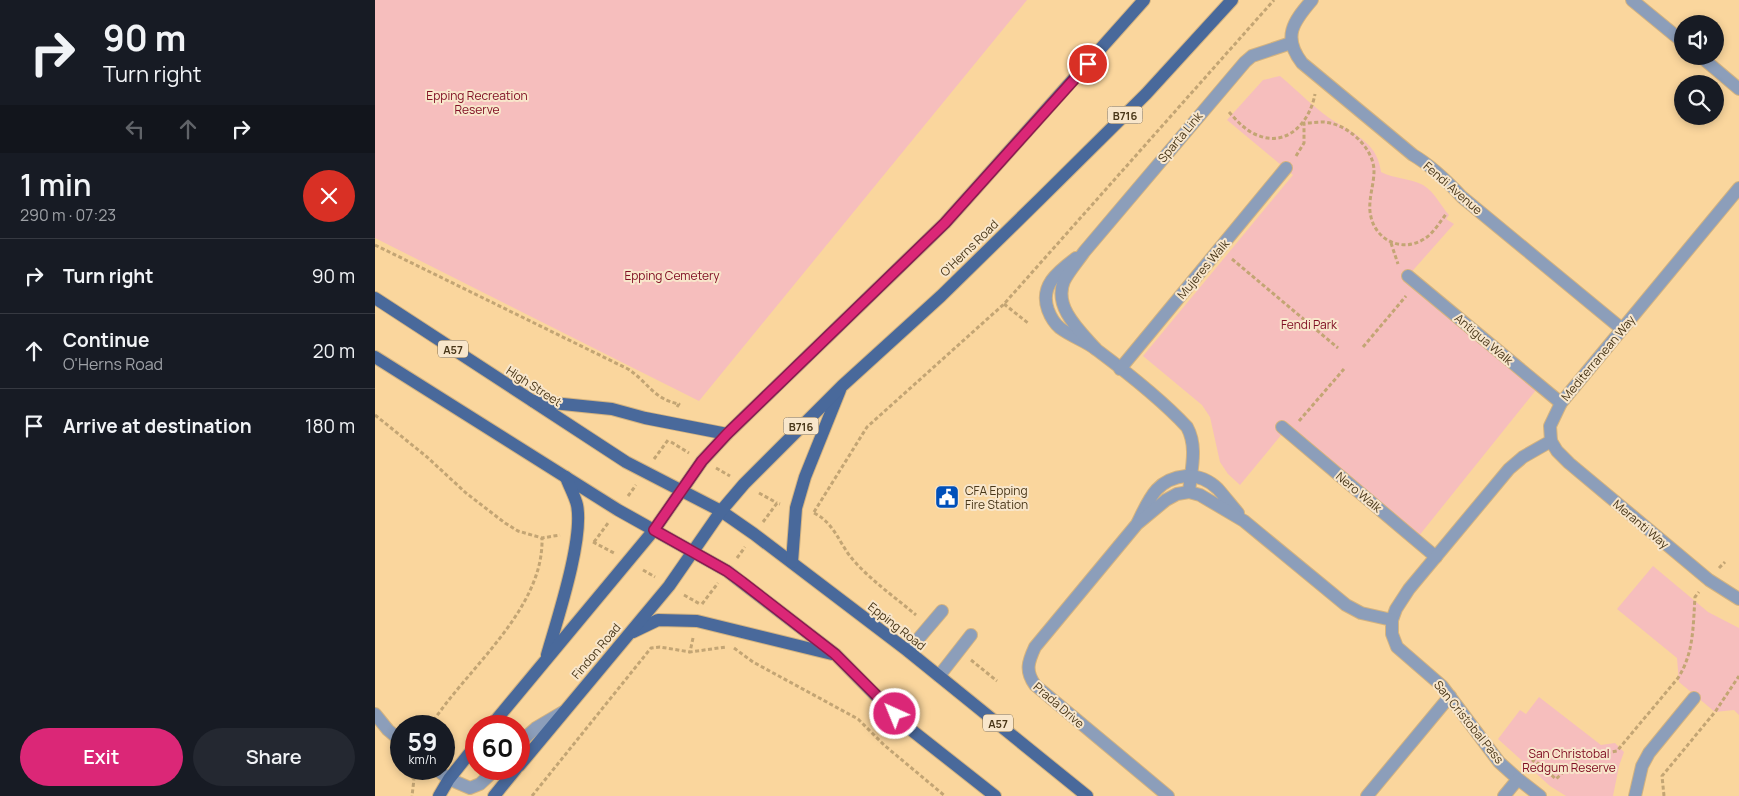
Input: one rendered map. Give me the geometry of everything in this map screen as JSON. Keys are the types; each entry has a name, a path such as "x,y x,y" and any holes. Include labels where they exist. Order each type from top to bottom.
{"main road":[{"path":"500,715 654,530 702,461 727,434 945,223 1144,0"},
{"name":"O'Herns Road","path":"721,511 744,484 842,386 941,296 1146,94 1232,0"},
{"name":"High Street","path":"375,298 626,462 682,489"},
{"path":"375,358 618,510 727,571 835,654 905,725 995,796"},
{"path":"792,562 796,508 805,477 842,386"},
{"path":"531,401 612,409 645,418 727,434"},
{"path":"546,660 564,594 576,538 577,504 566,476"},
{"name":"Epping Road","path":"682,489 721,511 792,562 908,651 1087,796"},
{"name":"Findon Road","path":"530,752 669,586 721,511"},
{"path":"627,635 658,620 697,621 835,654"},
{"path":"455,771 465,759"},
{"path":"439,796 448,780"},
{"path":"494,796 507,780"}],"street":[{"path":"1291,43 1291,29 1297,17 1312,0"},
{"path":"1632,0 1674,35"},
{"name":"Fendi Avenue","path":"1291,43 1294,53 1301,63 1317,77 1448,181 1462,197 1622,329"},
{"name":"Sparta Link","path":"1189,492 1193,446 1192,437 1187,427 1095,348 1073,323 1062,302 1064,281 1084,252 1245,62 1252,56 1291,43"},
{"path":"1711,65 1739,89"},
{"name":"Mujeres Walk","path":"1120,369 1286,168"},
{"name":"Mediterranean Way","path":"1551,441 1550,426 1554,414 1561,403 1739,188"},
{"name":"Antigua Walk","path":"1412,280 1561,403"},
{"name":"Nero Walk","path":"1285,430 1436,557"},
{"path":"1189,492 1210,500 1244,521 1346,605 1361,613 1392,620 1402,599 1509,470 1523,457 1551,441"},
{"name":"Meranti Way","path":"1551,441 1569,463 1709,580 1739,599"},
{"path":"1190,476 1204,479 1217,488 1244,521"},
{"name":"Prada Drive","path":"1137,524 1150,498 1160,486 1172,478 1190,476"},
{"name":"Prada Drive","path":"1168,796 1035,685 1030,678 1028,661 1035,647 1137,524 1166,500 1177,494 1189,492"},
{"path":"908,651 942,611"},
{"name":"San Cristobal Pass","path":"1392,620 1393,634 1397,647 1433,677 1450,696 1499,762 1540,796"},
{"path":"939,676 971,635"},
{"path":"1367,796 1450,696"},
{"path":"1635,796 1642,766 1649,753 1694,698"},
{"path":"530,733 563,712"},
{"path":"375,714 390,732"},
{"path":"1504,796 1518,779"},
{"path":"451,780 469,788 480,784 484,780"}],"path":[{"path":"814,513 867,428 1004,304 1274,0"},
{"path":"1286,168 1304,143 1305,123 1314,98 1317,77"},
{"path":"1229,112 1245,128 1265,138 1286,136 1305,123 1324,122 1336,125 1349,132 1369,152 1373,162 1374,173 1370,214 1373,226 1383,238 1391,243 1415,244 1426,238 1447,214"},
{"path":"375,245 628,369 640,377 656,395 665,401 679,404"},
{"path":"1220,249 1338,348"},
{"path":"1363,347 1412,280"},
{"path":"1004,304 1027,323"},
{"path":"1285,430 1344,369"},
{"path":"375,415 427,457 466,493 505,523 518,531 542,538 542,551 538,572 518,614 439,715"},
{"path":"668,440 777,503 825,518 853,560 929,626"},
{"path":"702,605 777,503"},
{"path":"1518,779 1534,760 1556,779 1578,758 1617,751 1678,678 1685,666 1691,648 1695,597 1725,562"},
{"path":"532,796 651,648 660,647 690,652"},
{"path":"960,650 997,681"},
{"path":"1664,796 1662,776 1715,712 1739,676"},
{"path":"412,796 414,780"}],"green space":[{"path":"375,0 1027,0 699,401 375,238"},
{"name":"Fendi Park","path":"1280,76 1322,113 1365,142 1376,155 1381,172 1423,185 1434,195 1449,215 1446,219 1454,224 1408,276 1536,390 1418,537 1287,428 1240,485 1228,474 1220,462 1210,417 1202,405 1143,356 1293,175 1227,120 1263,80"},
{"path":"1653,566 1708,612 1739,628 1739,715 1734,710 1715,712 1679,682 1677,658 1617,609"},
{"name":"San Christobal Redgum Reserve","path":"1539,697 1601,745 1615,743 1624,752 1613,796 1566,796 1550,786 1498,739 1520,710 1526,714"}],"place":[{"name":"CFA Epping Fire Station","path":"947,497"}],"route":[{"path":"895,714 835,654 742,582 727,571 654,530 702,461 727,434 868,300 945,223 1088,64"}],"park label":[{"name":"Epping Recreation Reserve","path":"477,102"},
{"name":"Epping Cemetery","path":"672,275"}]}
